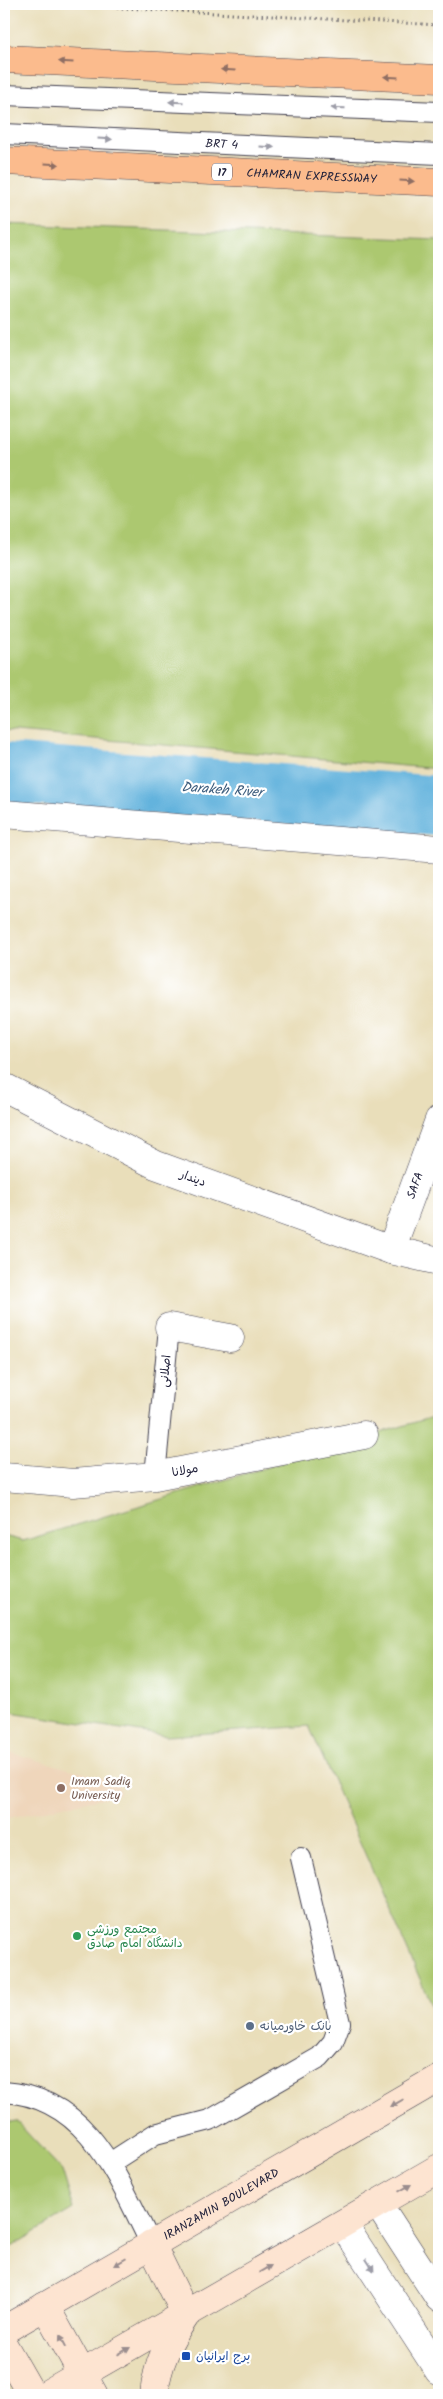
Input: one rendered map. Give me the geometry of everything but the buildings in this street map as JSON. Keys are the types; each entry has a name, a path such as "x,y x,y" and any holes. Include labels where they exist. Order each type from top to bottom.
{"highway":[{"path":"4,59 439,79"},
{"name":"CHAMRAN EXPRESSWAY","path":"4,161 439,182"}],"main road":[{"name":"IRANZAMIN BOULEVARD","path":"4,2330 439,2078"},
{"path":"45,2395 88,2385 186,2315 439,2168"},
{"path":"152,2244 186,2315"},
{"path":"45,2306 88,2385"},
{"path":"154,2395 161,2360 170,2339 186,2315"},
{"path":"4,2346 32,2395"}],"street":[{"path":"4,814 439,849"},
{"name":"دیندار","path":"4,1087 156,1165 391,1250 439,1261"},
{"name":"SAFA","path":"391,1250 439,1120"},
{"name":"اصلانی","path":"169,1328 230,1338"},
{"name":"مولانا","path":"4,1477 72,1482 155,1476 364,1435"},
{"path":"378,2204 439,2298"},
{"path":"343,2224 439,2371"}],"lane":[{"path":"4,95 439,112"},
{"name":"BRT 4","path":"4,134 439,154"},
{"name":"اصلانی","path":"155,1476 169,1328"},
{"path":"110,2163 154,2134 210,2120 320,2057 333,2042 340,2023 301,1858"},
{"path":"4,2092 33,2098 64,2112 83,2126 110,2163 152,2244"}],"path":[{"path":"47,4 439,25"}],"shaded area":[{"name":"Imam Sadiq University","path":"4,1751 118,1782 120,1794 4,1819"}],"green space":[{"path":"4,224 439,240 439,769 4,731"},
{"path":"439,1415 439,2008 434,2011 309,1726 167,1736 4,1711 4,1536 23,1541"},
{"path":"16,2121 62,2170 74,2209 4,2251 4,2123"}],"waterway":[{"name":"Darakeh River","path":"4,773 439,806"}],"place":[{"name":"Imam Sadiq University","path":"61,1788"},
{"name":"مجتمع ورزشی دانشگاه امام صادق","path":"77,1936"},
{"name":"بانک خاورمیانه","path":"250,2026"},
{"name":"برج ایرانیان","path":"186,2356"}]}
